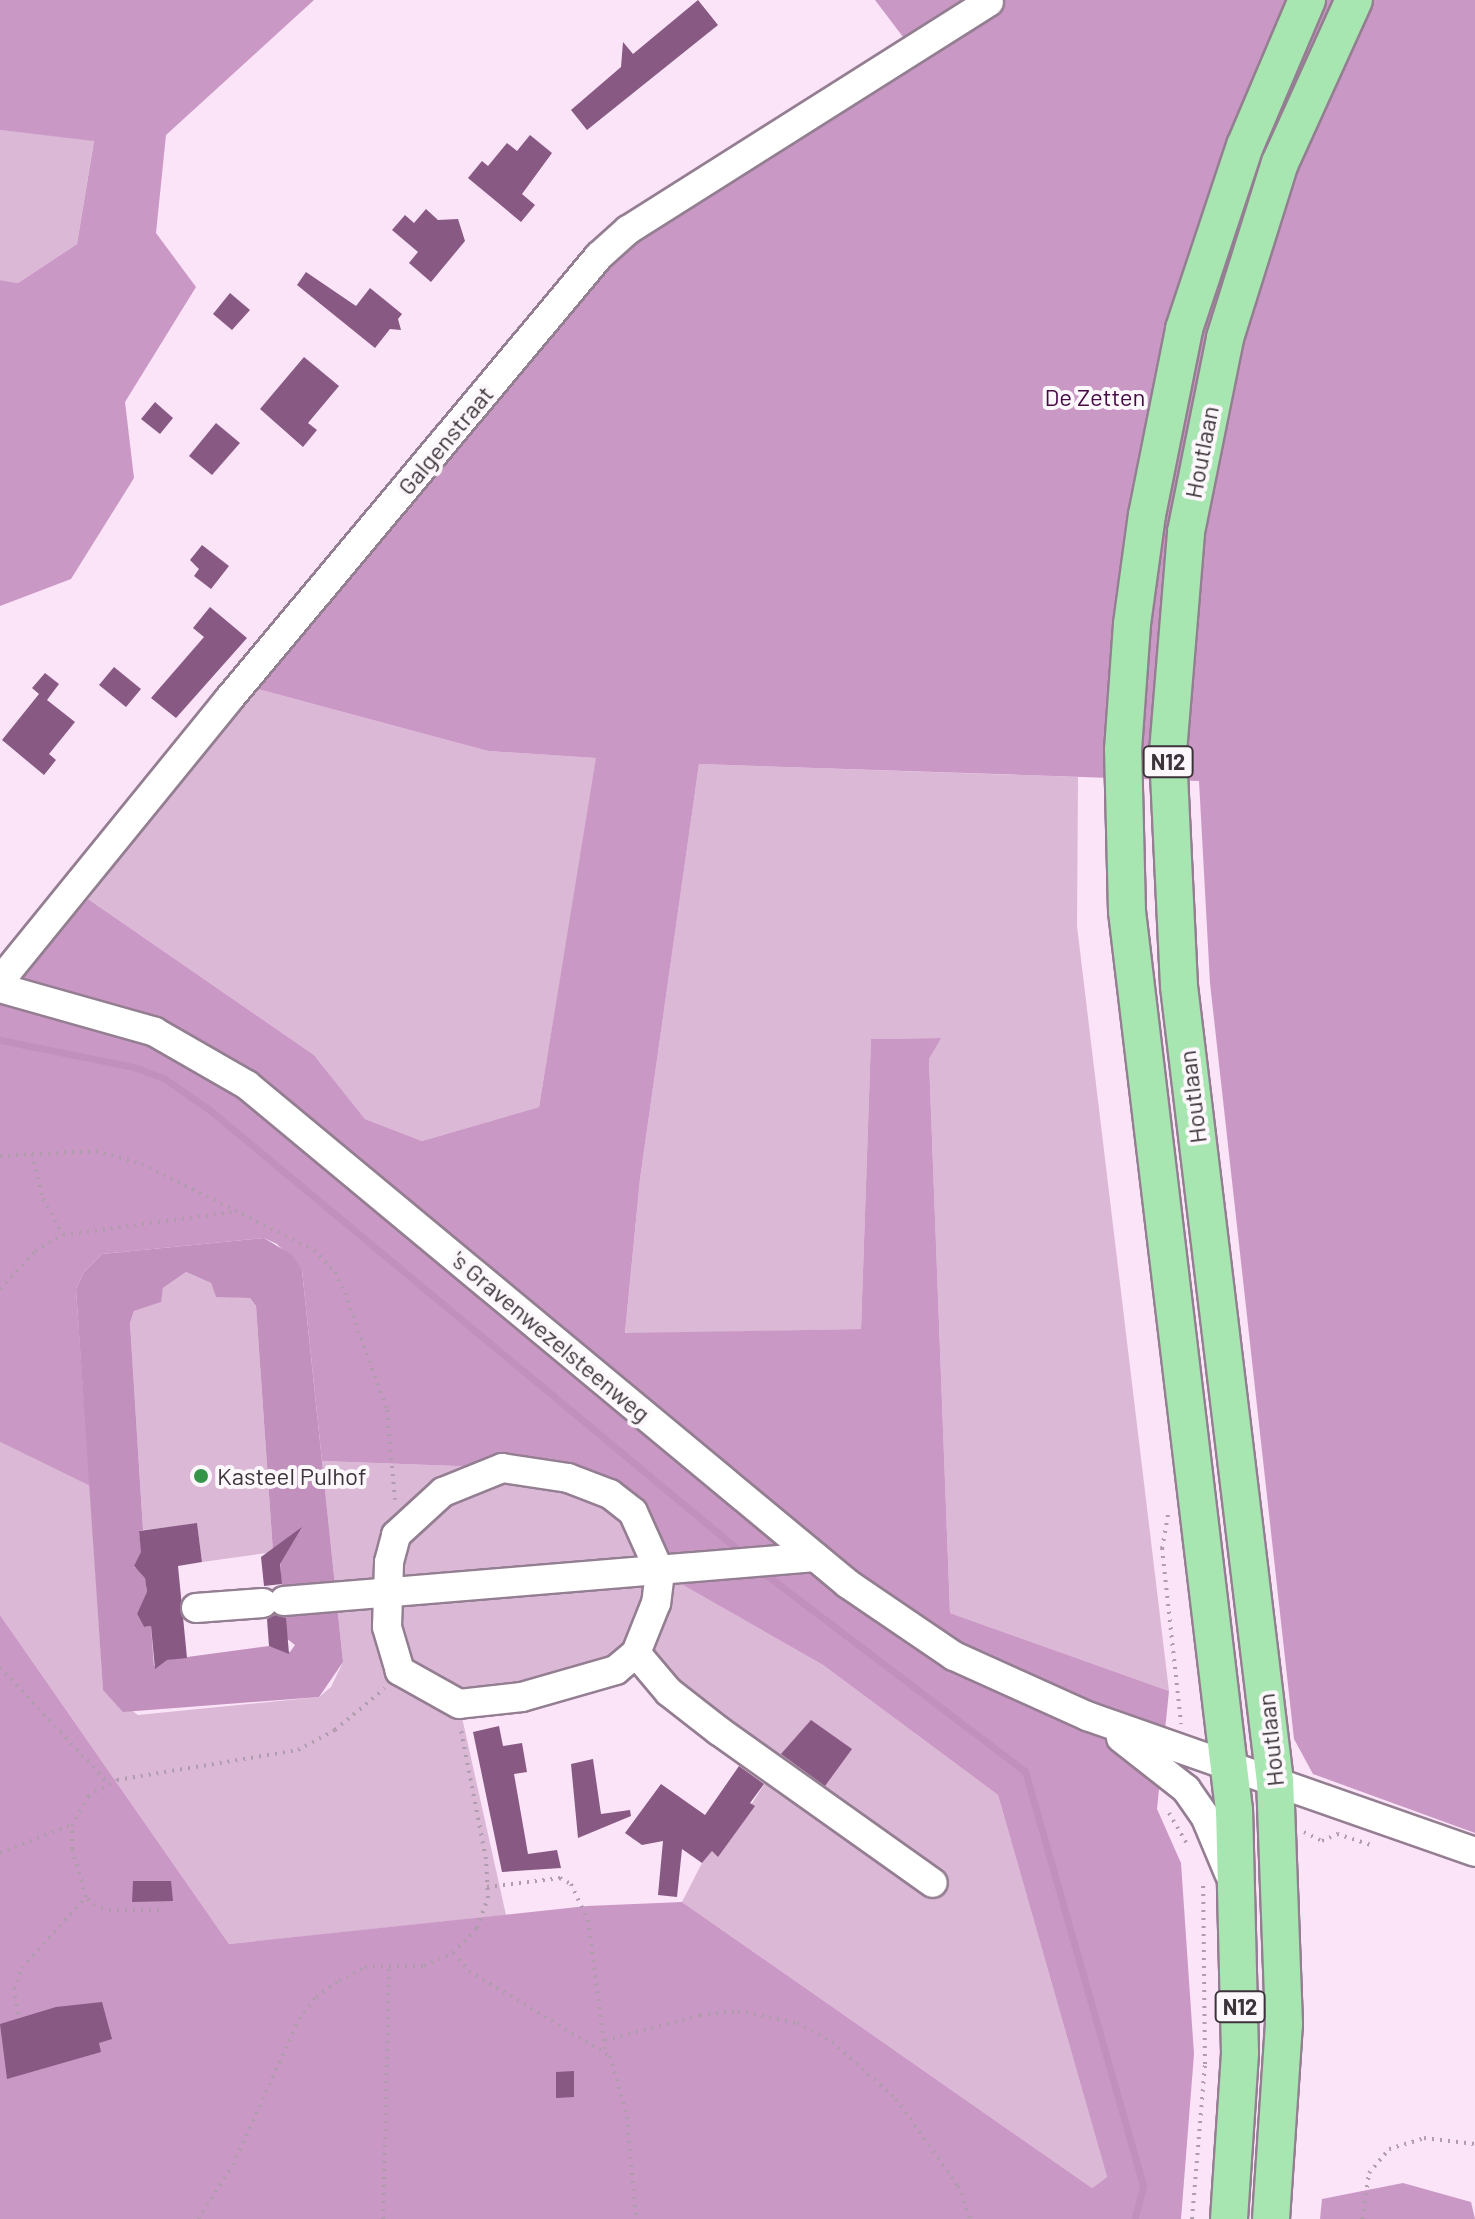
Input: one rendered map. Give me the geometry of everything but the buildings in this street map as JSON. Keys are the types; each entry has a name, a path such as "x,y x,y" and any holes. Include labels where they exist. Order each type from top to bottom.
{"main road":[{"name":"Houtlaan","path":"1229,2219 1240,2053 1240,1903 1230,1764 1127,911 1123,750 1132,624 1147,515 1184,329 1245,146 1307,0"},
{"name":"Houtlaan","path":"1271,2219 1284,2024 1275,1782 1179,986 1168,752 1186,532 1225,338 1280,163 1354,0"}],"street":[{"name":"Galgenstraat","path":"0,988 8,971 229,699 599,256 628,230 989,2"},
{"name":"'s Gravenwezelsteenweg","path":"0,988 155,1032 247,1085 815,1557 954,1656 1087,1716 1475,1852"},
{"path":"502,1468 534,1469 610,1494 633,1512 660,1572 656,1603 636,1653 616,1670 553,1690 459,1704 400,1671 389,1639 386,1592 396,1535 458,1482 502,1468"},
{"path":"196,1608 815,1557"},
{"path":"636,1653 669,1692 719,1731 933,1883"},
{"name":"'s Gravenwezelsteenweg","path":"1087,1716 1179,1780 1206,1818 1240,1903"}],"path":[{"path":"0,1156 96,1151 142,1164 314,1250 335,1272 387,1410 396,1535"},
{"path":"31,1153 43,1199 63,1235"},
{"path":"0,1289 35,1251 63,1235 236,1212"},
{"path":"0,1667 108,1783"},
{"path":"159,1910 111,1910 95,1906 86,1897 72,1849 73,1824 88,1796 108,1783 298,1750 335,1730 400,1671"},
{"path":"198,2219 233,2165 299,2019 316,1997 365,1967 424,1966 453,1953 477,1928 487,1887 459,1704"},
{"path":"1179,1780 1168,1789 1164,1804 1189,1848"},
{"path":"1277,1818 1322,1841 1337,1834 1378,1847"},
{"path":"0,1853 73,1824"},
{"path":"1192,2219 1205,2064 1202,1874"},
{"path":"487,1887 560,1878 571,1884 588,1920 605,2051"},
{"path":"18,2014 14,1989 22,1968 86,1897"},
{"path":"453,1953 469,1971 605,2051 615,2064 627,2117 636,2219"},
{"path":"383,2219 389,1966"},
{"path":"605,2040 700,2015 738,2011 797,2023 832,2042 896,2099 958,2186 970,2219"},
{"path":"1362,2219 1369,2173 1389,2149 1424,2138 1475,2144"}],"shaded area":[{"path":"0,130 94,140 77,244 18,283 0,280"},
{"path":"254,688 488,751 597,758 539,1107 422,1141 365,1119 314,1055 88,899"},
{"path":"699,764 1078,777 1077,926 1169,1691 950,1613 929,1059 940,1038 871,1039 861,1329 625,1334 640,1179"},
{"path":"264,1238 292,1255 302,1270 343,1662 319,1697 123,1712 103,1690 76,1289 84,1272 102,1254","holes":["186,1272 211,1283 216,1297 250,1298 256,1306 273,1552 287,1549 280,1559 283,1610 286,1638 295,1645 290,1652 269,1646 165,1660 154,1666 151,1626 144,1627 137,1614 148,1601 145,1575 134,1567 142,1554 139,1531 143,1530 130,1323 134,1311 161,1302 163,1288"]},
{"path":"186,1272 211,1283 216,1296 250,1298 256,1306 273,1552 202,1562 197,1524 143,1530 130,1323 134,1311 160,1302 163,1288"},
{"path":"0,1442 90,1486 103,1690 138,1715 319,1697 331,1687 343,1662 322,1461 534,1469 610,1494 660,1572 823,1665 998,1795 1107,2177 1092,2188 682,1902 702,1863 712,1851 718,1856 767,1780 637,1654 459,1704 506,1915 229,1944 0,1615"}],"green space":[{"path":"0,0 314,0 166,135 156,233 196,287 125,402 134,478 71,579 0,606 0,280 18,283 77,244 94,141 0,130"},
{"name":"De Zetten","path":"875,0 1475,0 1475,1833 1313,1774 1294,1739 1210,983 1199,781 699,764 640,1179 625,1333 861,1329 871,1039 941,1038 929,1059 950,1613 1169,1691 1157,1809 1181,1863 1194,2054 1181,2219 0,2219 0,1615 229,1944 587,1906 682,1902 1092,2188 1107,2177 998,1795 823,1665 660,1572 633,1512 534,1469 322,1461 302,1270 277,1244 264,1238 102,1254 84,1272 76,1289 90,1486 0,1442 0,1003 88,899 314,1055 365,1119 422,1141 539,1107 596,758 488,751 254,688 602,269 634,238 919,58"},
{"path":"1403,2183 1471,2202 1475,2219 1320,2219 1322,2199"}],"waterway":[{"path":"0,1040 134,1067 165,1079 211,1111 742,1553"},
{"path":"765,1574 1025,1771 1143,2186 1135,2219"}],"place":[{"name":"Kasteel Pulhof","path":"201,1476"}]}
